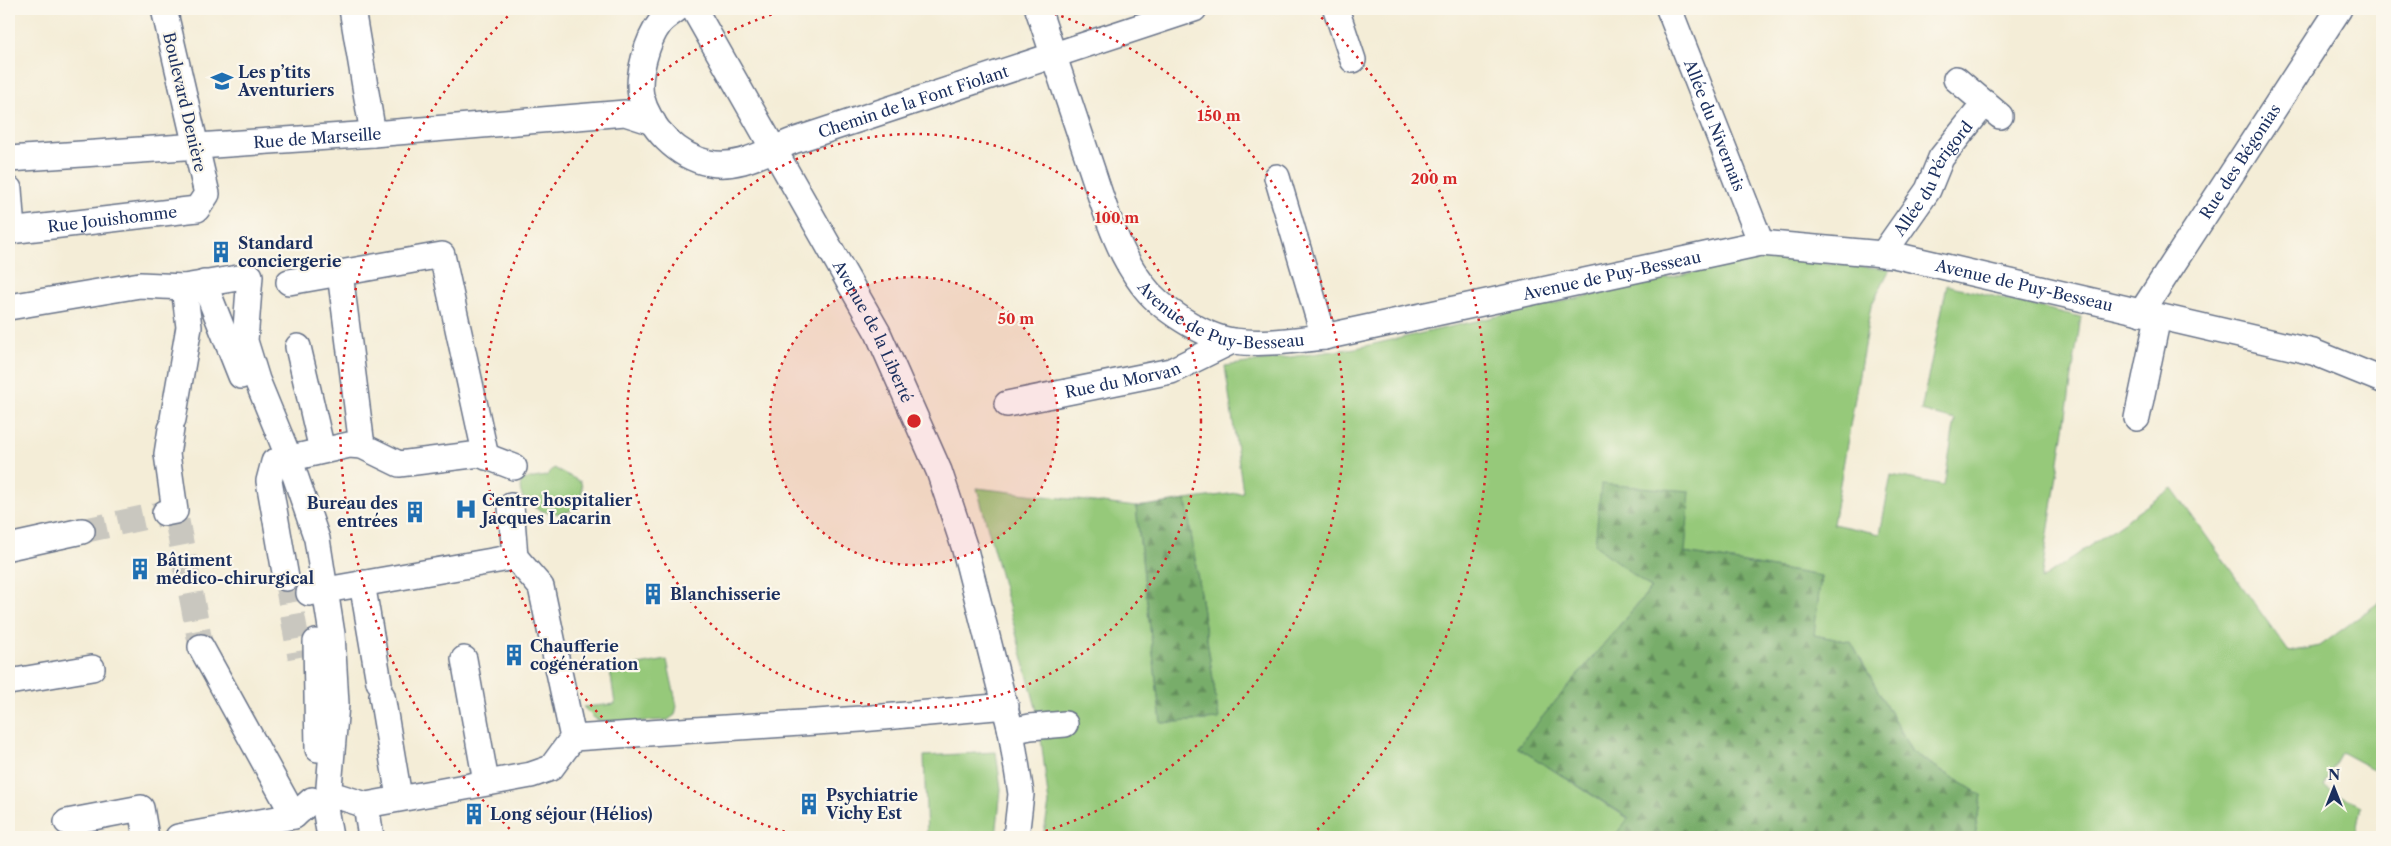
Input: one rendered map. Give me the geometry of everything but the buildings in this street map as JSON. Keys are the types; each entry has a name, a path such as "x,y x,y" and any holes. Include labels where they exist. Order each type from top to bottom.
{"street":[{"name":"Boulevard Denière","path":"164,9 207,194"},
{"path":"352,9 373,134"},
{"path":"633,104 649,41 660,23 677,9"},
{"name":"Avenue de la Liberté","path":"694,9 878,333 939,471 964,546 1006,706 1020,794 1016,837"},
{"name":"Avenue de Puy-Besseau","path":"1038,9 1122,252 1142,285 1167,309 1190,324 1232,341 1277,342 1324,336 1761,243 1883,254 2313,352 2382,380"},
{"name":"Chemin de la Font Fiolant","path":"653,122 677,150 709,163 733,164 758,156 774,148 1194,9"},
{"path":"1336,9 1353,60"},
{"name":"Allée du Nivernais","path":"1669,9 1761,243"},
{"name":"Rue des Bégonias","path":"2149,315 2339,9"},
{"name":"Allée du Périgord","path":"1883,254 1928,190 1941,158 1992,109 1956,79"},
{"name":"Rue de Marseille","path":"9,159 373,134 633,104 653,122"},
{"path":"1277,177 1324,336"},
{"path":"9,188 10,231"},
{"name":"Rue Jouishomme","path":"10,231 197,210 207,194"},
{"path":"289,282 442,256 486,456"},
{"path":"340,273 362,446"},
{"path":"9,307 140,286 194,285 250,276 245,341 282,460"},
{"path":"172,515 167,454 189,327 194,285"},
{"path":"194,285 282,460 317,539 318,799 330,837"},
{"path":"2137,418 2149,315"},
{"name":"Rue du Morvan","path":"1007,404 1171,371 1232,341"},
{"path":"298,347 322,450"},
{"path":"286,578 269,481 282,460 349,445 362,446 399,464 480,454 514,467"},
{"path":"178,837 318,799 366,804 486,782 531,776 551,768 573,738 541,588 515,557 511,506"},
{"path":"9,547 82,531"},
{"path":"317,591 515,557"},
{"path":"362,583 399,797"},
{"path":"317,591 332,634 336,704 318,799"},
{"path":"201,647 318,799"},
{"path":"300,657 304,688 317,705"},
{"path":"464,659 486,782"},
{"path":"9,682 92,668"},
{"path":"573,738 874,718 1006,706"},
{"path":"1011,731 1030,727 1065,724"},
{"path":"366,804 371,837"},
{"path":"67,822 141,808 146,837"}],"green space":[{"path":"1761,257 1890,269 1871,306 1833,524 1880,534 1891,475 1944,485 1955,420 1921,411 1947,285 2081,317 2041,580 2172,488 2289,652 2320,646 2382,600 2382,774 2341,752 2324,787 2361,806 2355,837 1975,837 1981,795 1912,752 1851,642 1813,635 1821,576 1685,553 1596,545 1651,588 1517,747 1629,819 1613,837 1043,837 1049,804 1038,715 977,488 1136,507 1161,723 1219,719 1186,500 1243,492 1225,366 1356,348"},
{"path":"554,468 581,482 581,498 574,508 563,513 550,513 537,509 526,502 521,492 522,480 546,476"},
{"path":"1601,484 1690,491 1685,553 1821,576 1814,635 1851,642 1912,752 1981,795 1975,837 1613,837 1629,818 1517,747 1651,588 1595,545"},
{"path":"1186,500 1219,719 1161,723 1136,507"},
{"path":"667,660 677,706 675,715 668,720 605,723 594,718 583,707 615,704 610,670"},
{"path":"996,752 1001,789 996,837 927,837 924,756"}],"tunnel":[{"path":"82,531 165,513"},
{"path":"177,521 201,647"},
{"path":"286,578 300,657"}],"place":[{"name":"Les p’tits Aventuriers","path":"222,81"},
{"name":"Standard conciergerie","path":"221,252"},
{"name":"Centre hospitalier Jacques Lacarin","path":"466,509"},
{"name":"Bureau des entrées","path":"415,512"},
{"name":"Bâtiment médico-chirurgical","path":"140,569"},
{"name":"Blanchisserie","path":"653,594"},
{"name":"Chaufferie cogénération","path":"514,655"},
{"name":"Psychiatrie Vichy Est","path":"809,804"},
{"name":"Long séjour (Hélios)","path":"474,814"}]}
